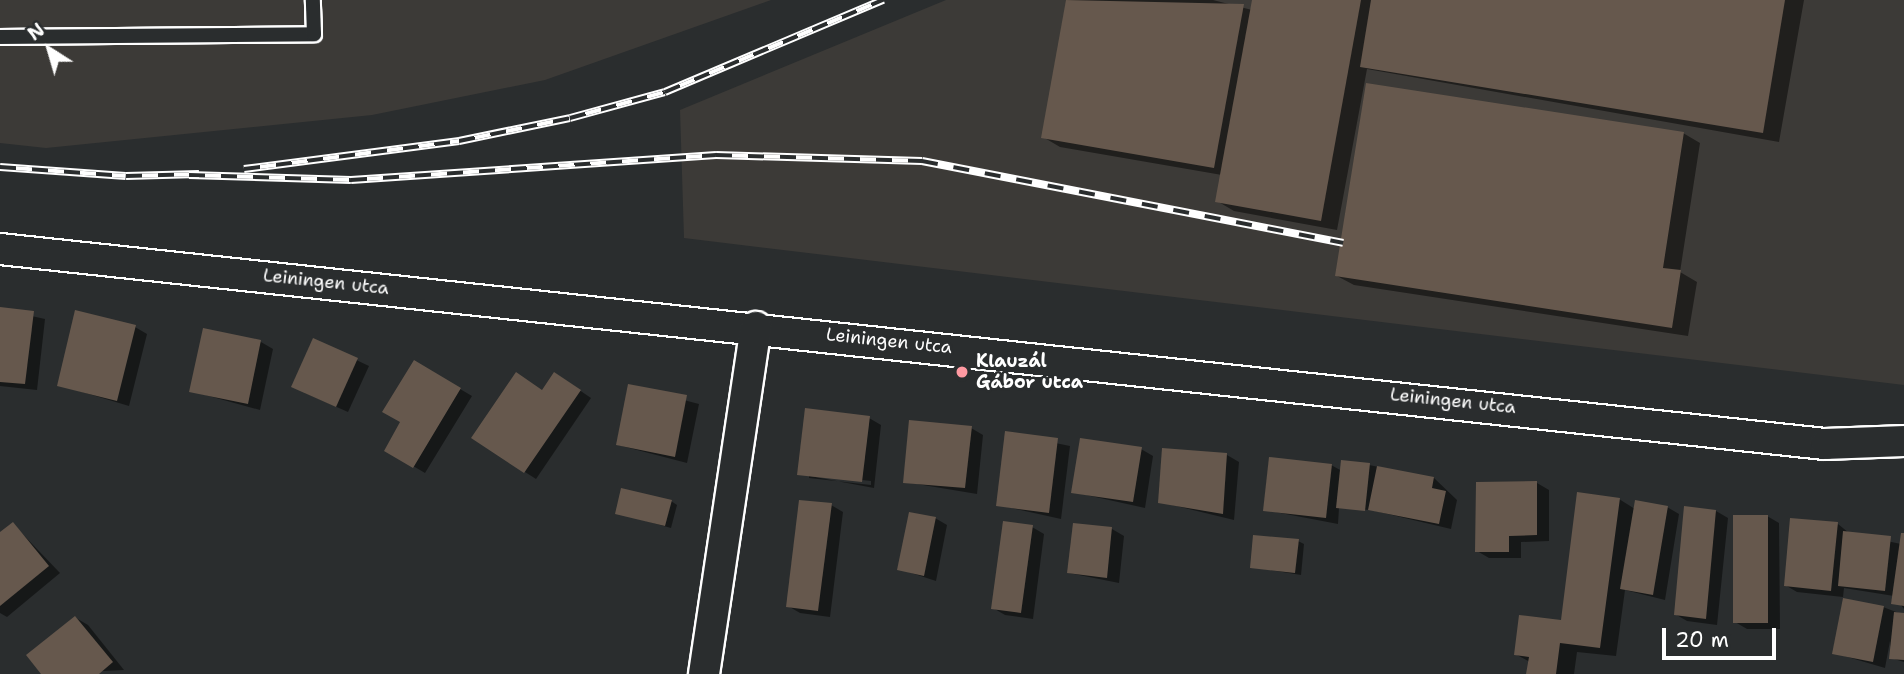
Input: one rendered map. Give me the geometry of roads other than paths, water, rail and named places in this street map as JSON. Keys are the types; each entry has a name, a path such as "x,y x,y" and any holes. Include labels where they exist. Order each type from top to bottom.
{"street":[{"name":"Leiningen utca","path":"0,249 756,327 1826,444 1904,441"},
{"path":"704,674 707,624 756,327"}],"lane":[{"path":"0,37 314,34 313,0"}],"railway":[{"path":"244,169 459,141 570,118 665,92 883,0"},
{"path":"189,175 351,180 716,155 922,161 1343,243"},
{"path":"0,167 126,176 199,174"}],"place":[{"name":"Klauzál Gábor utca","path":"962,372"}]}
